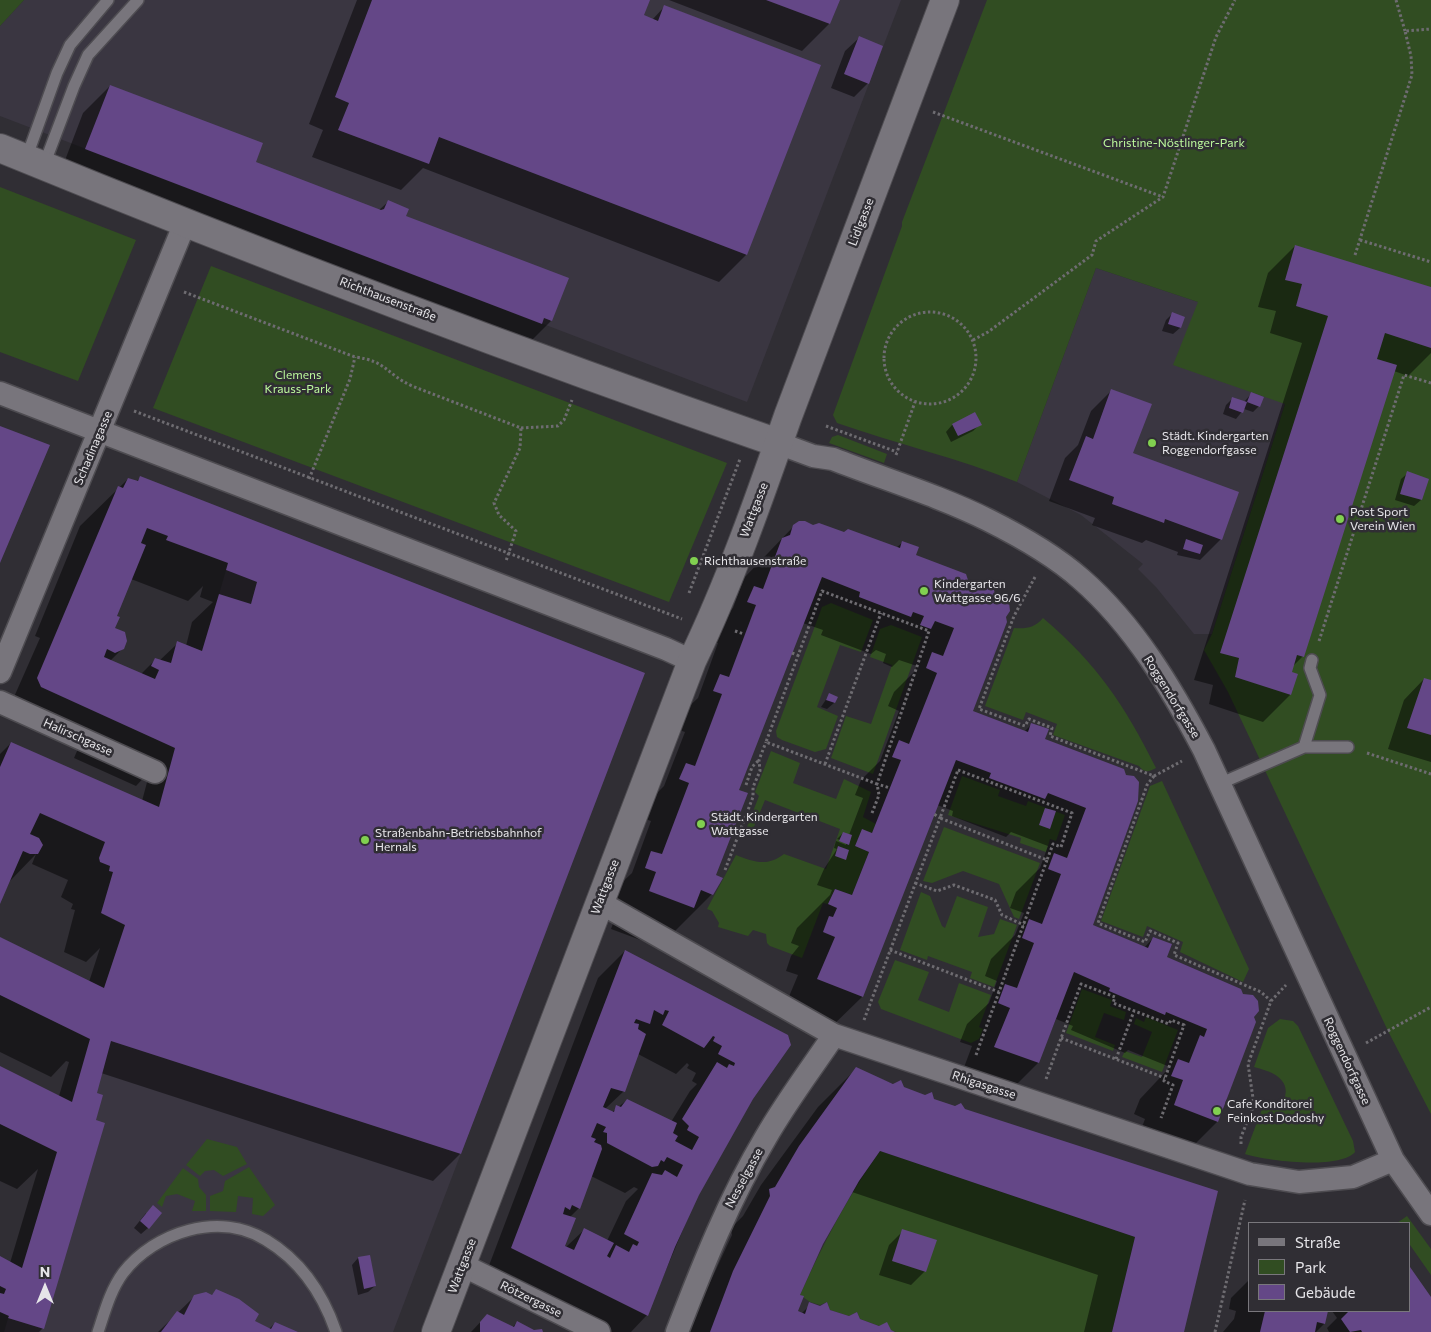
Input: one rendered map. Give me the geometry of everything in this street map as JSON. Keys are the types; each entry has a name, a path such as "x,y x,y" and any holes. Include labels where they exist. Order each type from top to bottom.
{"main road":[{"name":"Lidlgasse","path":"778,444 945,0"},
{"name":"Richthausenstraße","path":"0,148 185,223 585,374 778,444"},
{"name":"Wattgasse","path":"436,1332 599,902 692,661 708,629 766,481 778,444"}],"street":[{"name":"Schadinagasse","path":"0,672 185,223"},
{"path":"0,393 666,648 692,661"},
{"name":"Roggendorfgasse","path":"778,444 813,456 833,459 987,519 1047,554 1080,578 1113,610 1159,672 1184,711 1220,784 1393,1160 1431,1214"},
{"name":"Halirschgasse","path":"0,702 155,772"},
{"name":"Rhigasgasse","path":"599,902 844,1039 1250,1174 1300,1182 1353,1177 1393,1160"},
{"name":"Nesselgasse","path":"677,1332 711,1244 766,1136 844,1039"},
{"name":"Rötzergasse","path":"462,1265 599,1332"}],"lane":[{"path":"35,162 57,73 70,45 108,0"},
{"path":"35,162 88,55 138,0"},
{"path":"1304,747 1320,695 1310,668 1312,660"},
{"path":"1220,784 1304,747 1348,746"},
{"path":"98,1332 113,1289 138,1256 172,1235 186,1230 211,1228 250,1233 265,1239 289,1256 319,1291 336,1332"}],"path":[{"path":"973,340 988,332 1092,254 1096,241 1164,197 1216,37 1234,0"},
{"path":"1354,256 1412,75 1411,56 1396,0"},
{"path":"1405,31 1431,29"},
{"path":"933,112 1164,197"},
{"path":"1360,240 1431,262"},
{"path":"160,283 355,357 380,363 395,378 412,386 522,428 558,426 568,414 585,374"},
{"path":"928,310 954,317 973,340 976,357 971,379 957,395 937,404 915,402 894,388 883,364 887,338 904,318 928,310"},
{"path":"310,478 350,379 355,357"},
{"path":"1312,660 1404,375 1431,383"},
{"path":"887,480 915,402"},
{"path":"131,410 708,629"},
{"path":"826,426 897,452"},
{"path":"509,553 516,531 499,516 494,503 520,448 522,428"},
{"path":"1047,554 1014,616 979,709 1025,726 1029,719 1052,728 1050,736 1154,776"},
{"path":"746,785 752,767 759,760 822,591 929,631 877,784 879,795 872,813"},
{"path":"825,764 881,613"},
{"path":"792,653 799,656"},
{"path":"766,742 890,788"},
{"path":"1348,746 1431,774"},
{"path":"1204,750 1154,776 1147,785 1098,923 1145,942 1150,931 1178,944 1174,955 1261,992 1271,1001"},
{"path":"725,870 753,797 753,787 760,771 759,760"},
{"path":"844,1039 890,950 958,770 1072,813 1061,847 1053,844 967,1079"},
{"path":"934,814 1047,860"},
{"path":"915,883 937,891 954,885 995,900 1002,915 1024,924"},
{"path":"890,950 999,992"},
{"path":"1037,1103 1081,984 1115,996 1113,1003 1170,1024 1171,1020 1184,1025 1164,1081 1173,1085 1153,1141"},
{"path":"1344,1055 1431,1007"},
{"path":"1116,1059 1134,1011"},
{"path":"1061,1038 1165,1078"}],"shaded area":[{"path":"24,0 901,0 747,402 0,116 0,26"},
{"name":"Städt. Kindergarten Roggendorfgasse","path":"1096,268 1306,338 1212,634 1194,634 1156,587 1138,569 1143,564 1081,515 1017,482"},
{"name":"Straßenbahn-Betriebsbahnhof Hernals","path":"226,570 588,710 568,872 393,1332 4,1332 125,925"}],"green space":[{"path":"0,0 24,0 0,26"},
{"name":"Christine-Nöstlinger-Park","path":"987,0 1431,0 1431,1114 1388,1031 1228,692 1204,650 1212,634 1285,404 1173,365 1198,302 1096,268 1017,482 837,423 833,415 902,222"},
{"path":"0,187 136,240 78,381 0,352"},
{"name":"Clemens Krauss-Park","path":"211,266 727,463 669,602 153,408"},
{"path":"838,435 887,454 884,463 829,443 832,437"},
{"path":"831,603 873,620 861,652 840,645 817,707 838,716 826,749 815,752 782,740 777,737 776,731 822,607"},
{"path":"1043,618 1079,652 1108,686 1132,724 1156,768 1145,771 1139,766 1053,735 1057,724 1026,712 1023,720 985,706 1014,628 1030,627 1037,624"},
{"path":"891,625 922,637 873,774 831,758 846,716 871,724 892,665 870,657 880,629"},
{"path":"771,751 800,763 793,783 836,799 844,779 871,792 863,817 876,824 872,833 862,830 855,846 869,852 852,895 835,889 828,904 823,903 802,958 770,946 767,943 766,934 753,930 748,936 718,927 719,923 712,911 707,909 736,855 749,860 766,862 772,861 784,854 826,869 840,829 765,800 751,834 745,832 759,796 755,792"},
{"path":"962,776 1000,790 998,796 1026,806 1028,801 1065,815 1056,841 1050,839 1046,852 1020,843 1021,838 948,815"},
{"path":"1162,781 1249,969 1243,982 1180,952 1183,942 1147,926 1143,937 1101,921 1150,786"},
{"path":"944,827 1040,863 1019,919 1014,917 999,884 963,871 932,883 923,881"},
{"path":"921,892 930,896 942,926 945,928 957,896 988,907 978,937 994,934 1000,919 1017,925 994,987 970,978 972,972 928,956 927,960 900,950"},
{"path":"895,960 929,972 918,1000 949,1012 959,983 991,995 979,1027 983,1029 979,1039 971,1043 881,1009 878,1002"},
{"path":"1082,989 1112,1000 1110,1006 1126,1012 1124,1020 1104,1013 1095,1037 1115,1045 1113,1051 1066,1033"},
{"path":"1146,1017 1178,1030 1162,1072 1122,1057 1125,1051 1142,1057 1152,1032 1134,1024 1136,1018 1144,1022"},
{"path":"1280,1019 1293,1021 1298,1026 1353,1141 1355,1152 1347,1158 1334,1161 1302,1162 1269,1159 1245,1154 1262,1109 1276,1107 1281,1103 1286,1093 1282,1081 1277,1076 1254,1067 1268,1028"},
{"path":"207,1139 237,1147 247,1164 223,1176 214,1170 205,1171 200,1176 186,1165"},
{"path":"880,1151 1135,1237 1112,1332 896,1332 860,1319 857,1312 849,1316 830,1310 827,1302 820,1305 810,1302 800,1295 818,1257 857,1185"},
{"path":"249,1167 275,1205 263,1216 252,1214 253,1198 238,1196 236,1212 210,1211 210,1196 223,1191 225,1181"},
{"path":"183,1168 198,1179 199,1187 206,1195 206,1211 192,1211 195,1201 177,1194 166,1196 162,1207 157,1203"},
{"path":"1407,1216 1431,1249 1431,1275 1411,1246 1411,1222 1398,1222"}],"building":[{"path":"372,0 650,0 644,15 658,21 664,5 821,65 747,255 439,137 429,164 338,130 349,103 335,97"},
{"path":"766,0 840,0 830,24"},
{"path":"859,36 883,46 869,84 844,74"},
{"path":"110,85 263,143 256,162 381,210 384,209 388,200 409,209 406,216 569,278 552,321 544,318 542,324 85,149"},
{"path":"1295,245 1431,287 1431,348 1385,333 1377,359 1397,365 1304,657 1297,655 1292,672 1298,674 1291,695 1235,677 1239,658 1220,653 1328,316 1296,306 1302,284 1285,280"},
{"path":"1172,312 1185,317 1181,328 1168,324"},
{"path":"1111,389 1152,404 1133,453 1239,492 1222,540 1165,519 1164,523 1112,504 1114,497 1069,480 1086,436 1093,439"},
{"path":"1251,392 1264,397 1260,407 1247,402"},
{"path":"1232,397 1247,402 1243,413 1229,408"},
{"path":"975,412 982,425 958,436 952,424"},
{"path":"0,426 50,445 0,563"},
{"path":"1407,471 1429,479 1422,500 1400,494"},
{"name":"Straßenbahn-Betriebsbahnhof Hernals","path":"140,476 645,673 461,1154 111,1041 97,1093 103,1095 96,1120 105,1123 44,1329 8,1318 9,1316 0,1312 0,1293 4,1294 6,1289 0,1286 0,1256 22,1268 57,1152 0,1124 0,1066 72,1102 90,1039 0,995 0,937 104,988 125,925 101,913 113,872 109,871 110,866 100,862 99,858 105,842 40,813 30,834 39,838 43,845 38,854 30,854 23,851 0,904 0,767 11,742 159,807 175,748 41,687 37,678 118,486 123,488 128,478 138,481","holes":["147,528 168,536 166,540 228,563 226,570 257,582 251,604 219,594 202,651 177,641 171,663 155,658 151,666 159,670 155,679 104,657 107,649 115,653 124,649 127,641 125,632 115,628 120,617 117,616 146,545 141,543"]},
{"path":"799,521 805,521 813,525 819,523 844,532 848,529 900,548 902,541 919,547 916,555 966,574 968,580 994,590 995,594 1004,595 1009,602 1010,611 1006,617 1007,622 973,711 1028,732 1031,723 1049,729 1045,739 1124,769 1126,775 1134,776 1139,782 1138,801 1093,925 1148,948 1153,937 1172,944 1167,957 1241,989 1243,994 1253,995 1258,1001 1259,1011 1254,1017 1256,1022 1218,1122 1174,1105 1183,1080 1171,1076 1178,1059 1189,1063 1200,1035 1204,1037 1207,1029 1166,1012 1165,1015 1109,991 1110,988 1074,972 1039,1063 994,1047 1010,1008 998,1003 1005,984 1017,988 1034,943 1022,938 1029,919 1042,924 1061,874 1048,869 1054,853 1067,858 1086,808 1048,793 1045,799 989,778 991,773 956,760 863,997 817,979 835,937 823,932 829,916 833,917 837,908 828,904 835,889 852,895 869,852 855,846 862,829 872,833 901,760 892,757 899,740 909,744 937,673 926,668 932,652 943,656 954,628 935,621 931,629 920,625 924,616 913,612 911,617 859,597 860,592 822,577 739,790 748,793 716,875 723,878 713,895 701,890 694,908 649,891 656,872 645,868 651,851 662,854 689,783 679,779 686,763 695,766 722,694 713,691 720,674 729,677 756,605 747,602 754,586 763,589 782,538 790,535 793,525"},
{"path":"1186,539 1203,545 1200,554 1183,549"},
{"path":"1424,678 1431,680 1431,735 1407,728"},
{"path":"829,693 838,697 835,703 826,700"},
{"path":"1045,808 1056,811 1050,829 1039,825"},
{"path":"843,832 852,835 849,845 839,841"},
{"path":"838,846 849,850 846,860 835,856"},
{"path":"625,950 788,1035 791,1045 753,1099 699,1195 675,1247 648,1316 511,1248","holes":["654,1010 663,1015 665,1010 669,1011 662,1025 704,1048 713,1036 715,1037 713,1041 722,1046 718,1054 735,1063 734,1066 729,1064 727,1068 717,1062 682,1119 689,1126 687,1130 699,1137 692,1150 675,1141 678,1136 673,1133 677,1123 627,1099 621,1107 616,1105 614,1112 603,1107 611,1088 625,1092 646,1034 638,1029 639,1024 634,1023 636,1019 650,1024","597,1123 606,1127 603,1132 607,1133 607,1143 652,1167 658,1166 661,1160 664,1162 667,1157 683,1165 677,1177 665,1170 662,1175 652,1173 624,1234 639,1242 637,1246 633,1244 629,1252 616,1245 610,1258 607,1256 614,1243 584,1228 574,1250 565,1246 576,1218 563,1214 565,1207 570,1210 572,1205 580,1209 602,1149 601,1145 594,1142 596,1139 591,1137"]},
{"path":"856,1067 893,1084 901,1080 904,1087 925,1095 932,1092 934,1099 955,1106 961,1103 965,1109 1218,1191 1184,1332 1112,1332 1135,1237 880,1151 859,1181 823,1244 800,1295 804,1296 798,1311 805,1314 809,1302 820,1306 827,1302 830,1310 849,1316 857,1312 860,1319 879,1326 887,1322 891,1330 895,1332 710,1332 733,1271 770,1196 769,1189 775,1187 799,1146"},
{"path":"153,1205 162,1213 149,1229 140,1221"},
{"path":"902,1229 937,1240 926,1272 892,1261"},
{"path":"370,1255 376,1286 364,1289 358,1257"},
{"path":"1411,1268 1431,1297 1431,1332 1362,1332 1361,1330 1350,1332 1341,1319 1348,1312 1411,1312"},
{"path":"216,1289 239,1299 259,1314 255,1321 271,1329 275,1322 298,1332 161,1332 177,1311 184,1315 194,1295 206,1292 212,1295"},
{"path":"1265,1312 1328,1312 1325,1324 1317,1322 1315,1332 1260,1332"},
{"path":"487,1314 514,1327 517,1321 534,1330 542,1329 543,1332 480,1332 480,1322"}],"place":[{"name":"Städt. Kindergarten Roggendorfgasse","path":"1152,443"},
{"name":"Post Sport Verein Wien","path":"1340,519"},
{"name":"Richthausenstraße","path":"694,561"},
{"name":"Kindergarten Wattgasse 96/6","path":"924,591"},
{"name":"Städt. Kindergarten Wattgasse","path":"701,824"},
{"name":"Straßenbahn-Betriebsbahnhof Hernals","path":"365,840"},
{"name":"Cafe Konditorei Feinkost Dodoshy","path":"1217,1111"}]}
